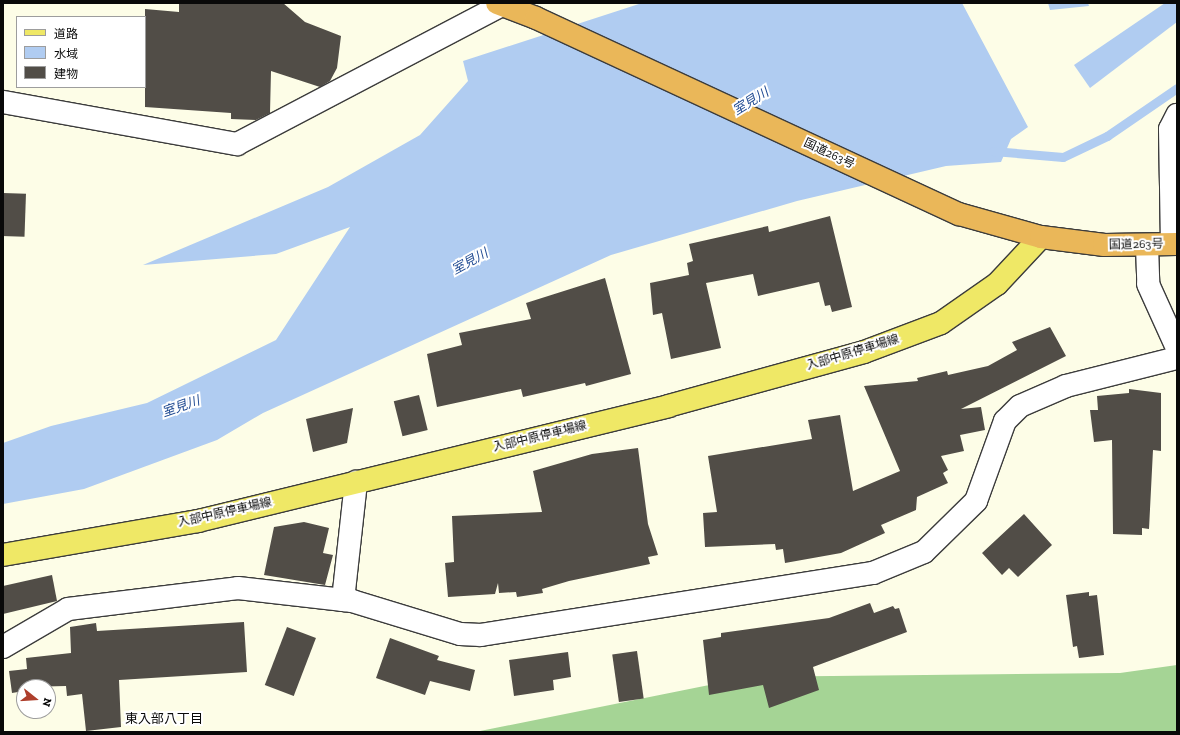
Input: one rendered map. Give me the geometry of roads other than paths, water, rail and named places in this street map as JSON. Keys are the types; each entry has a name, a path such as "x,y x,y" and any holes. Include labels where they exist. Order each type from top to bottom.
{"highway":[{"name":"国道263号","path":"503,4 959,214 1041,237 1104,245 1147,246 1175,244"}],"main road":[{"name":"入部中原停車場線","path":"3,555 198,521 668,406 864,352 941,323 998,284 1041,237"}],"street":[{"path":"3,102 237,144 503,4"},
{"path":"1175,244 1170,129 1177,115"},
{"path":"1147,246 1148,284 1177,348"},
{"path":"3,647 68,609 238,588 343,600 460,634 481,636 873,573 924,552 976,501 1005,421 1020,406 1066,386 1177,358"},
{"path":"343,600 356,482"}],"water":[{"name":"室見川","path":"642,3 962,3 1028,127 1011,139 1001,162 946,166 797,201 611,255 263,413 217,440 84,489 3,504 3,443 51,426 147,403 276,340 350,227 276,254 143,265 328,187 420,135 468,81 463,61"},
{"path":"1048,3 1088,3 1089,6 1050,10"},
{"path":"1165,3 1177,3 1177,22 1090,88 1074,65"}],"waterway":[{"path":"993,151 1063,157 1107,136 1177,88"}],"district":[{"name":"東入部八丁目","path":"164,719"}]}
